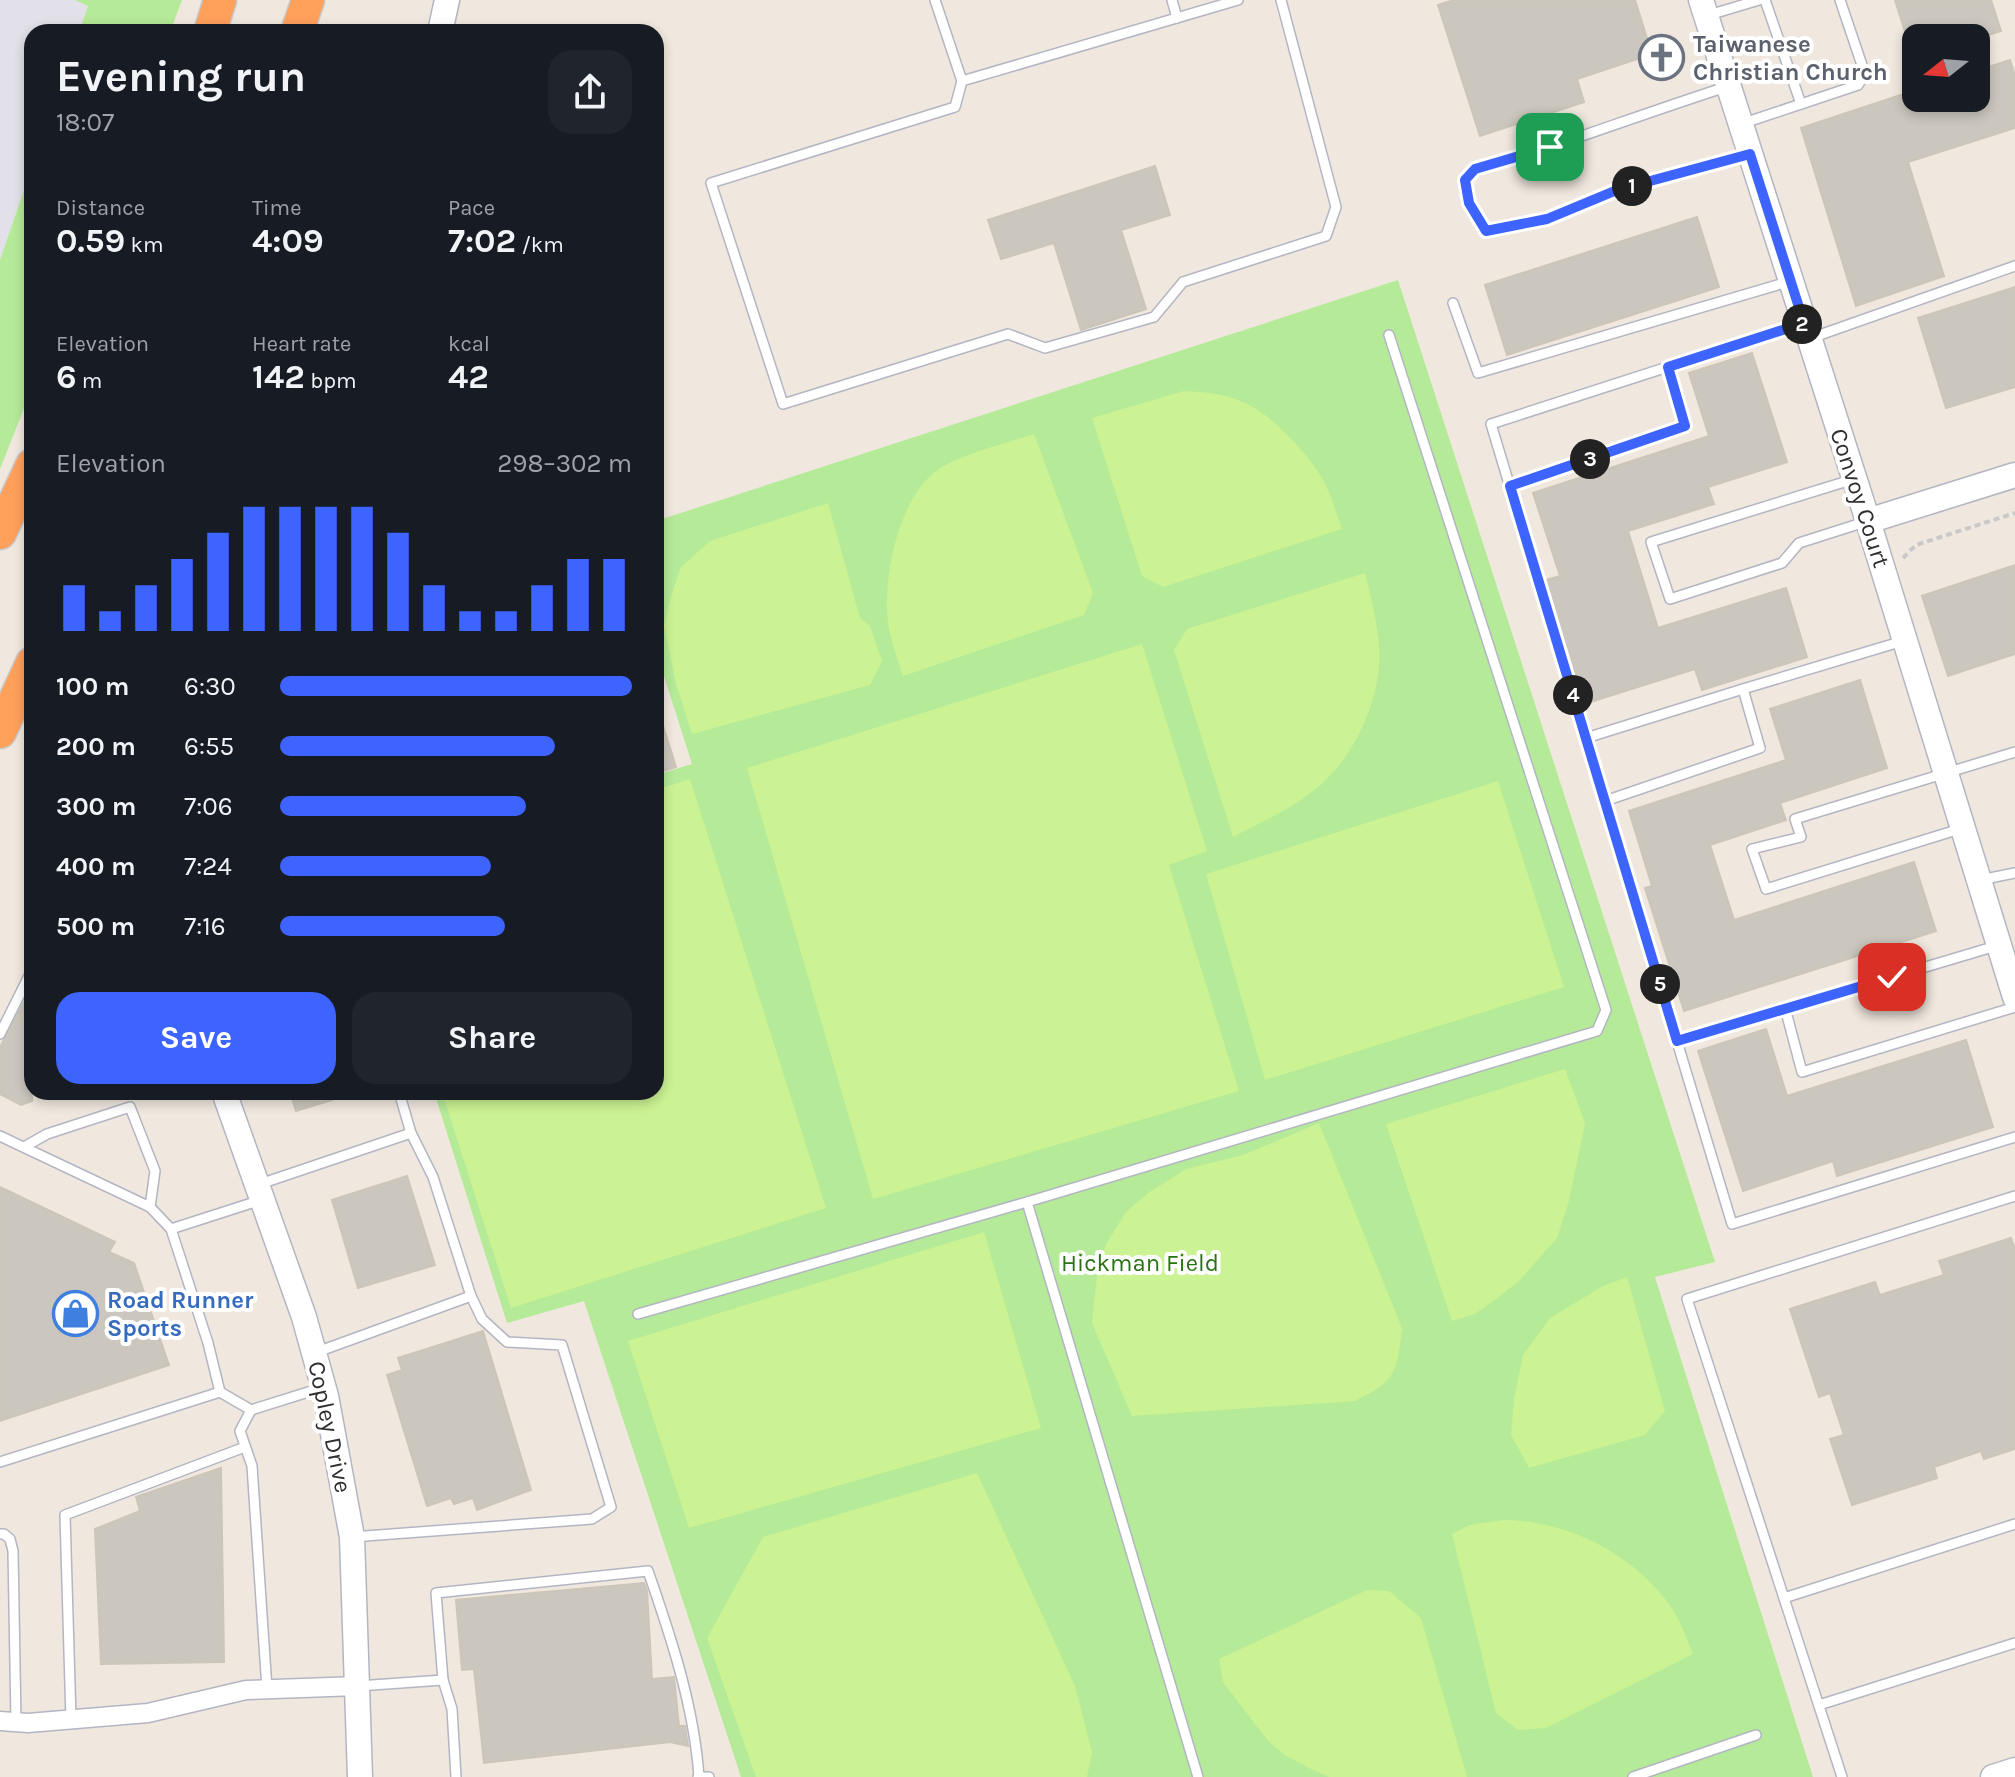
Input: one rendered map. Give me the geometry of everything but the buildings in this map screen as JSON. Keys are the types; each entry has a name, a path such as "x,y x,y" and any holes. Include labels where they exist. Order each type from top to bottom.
{"highway":[{"path":"212,24 220,0"},
{"path":"300,24 308,0"},
{"path":"0,533 24,482"},
{"path":"0,732 24,680"}],"street":[{"path":"442,24 447,0"},
{"name":"Convoy Court","path":"1704,8 1979,880 2006,956 2015,997"},
{"path":"1868,521 2015,475"},
{"name":"Copley Drive","path":"227,1100 324,1388 352,1537 360,1777"},
{"path":"8,1721 148,1713 246,1690 358,1686"},
{"path":"1993,1777 2015,1770"}],"lane":[{"path":"935,0 962,81 955,107 711,183 783,404 1008,334 1045,348 1154,317 1183,282 1326,236 1336,207 1281,0"},
{"path":"1172,0 1177,18"},
{"path":"962,81 1238,0"},
{"path":"1704,8 1762,0 1801,104"},
{"path":"1741,124 1858,85 1865,74 1840,0"},
{"path":"1729,86 1475,169 1465,180 1469,203 1486,231 1547,219 1617,190 1750,154"},
{"path":"2015,266 1807,331 1668,367 1491,424 1732,1224 2015,1137"},
{"path":"1453,303 1478,373 1791,281"},
{"path":"638,1314 1027,1202 1597,1031 1606,1010 1389,335"},
{"path":"1510,486 1685,426 1668,367"},
{"path":"1854,479 1651,542 1670,599 1782,563 1799,543 1868,521"},
{"path":"1586,738 1904,641"},
{"path":"1605,801 1760,748 1743,689"},
{"path":"1963,828 1766,889 1752,849 1801,837 1795,819 2015,752"},
{"path":"1979,880 2015,873"},
{"path":"1677,1041 1785,1008 2006,956"},
{"path":"0,1034 24,986"},
{"path":"1785,1008 1802,1072 2015,1007"},
{"path":"352,1537 592,1519 611,1507 562,1345 507,1342 482,1319 471,1296 433,1177 411,1133 401,1100"},
{"path":"24,1147 47,1134 130,1107 155,1171 150,1207"},
{"path":"171,1229 411,1133"},
{"path":"0,1136 150,1207 171,1229 208,1343 220,1392 251,1410"},
{"path":"1842,1777 1687,1299 2015,1196"},
{"path":"1027,1202 1198,1777"},
{"path":"314,1353 471,1296"},
{"path":"267,1689 252,1466 240,1431 251,1410 324,1388"},
{"path":"0,1462 220,1392"},
{"path":"71,1719 65,1515 245,1447"},
{"path":"1784,1598 2015,1524"},
{"path":"0,1534 10,1539 13,1551 8,1721"},
{"path":"456,1777 452,1709 443,1680 436,1593 648,1571 676,1650 698,1757 699,1777 709,1777"},
{"path":"1819,1705 2015,1643"},
{"path":"358,1686 443,1680"},
{"path":"1633,1777 1756,1735"}],"path":[{"path":"1916,545 2015,513"}],"shaded area":[{"path":"0,0 75,0 88,6 82,24 24,24 24,190 0,260"}],"green space":[{"path":"75,0 182,0 173,24 82,24 88,6"},
{"path":"24,190 24,408 0,469 0,260"},
{"name":"Hickman Field","path":"1398,280 1715,1262 1655,1277 1813,1777 741,1777 584,1301 507,1323 437,1100 664,1100 664,773 692,764 664,676 664,518"},
{"path":"1184,391 1238,400 1268,417 1303,452 1321,477 1342,529 1163,587 1142,576 1092,418"},
{"path":"1034,434 1093,593 1084,615 903,676 892,643 887,604 891,560 904,515 927,479 942,467"},
{"path":"828,503 860,618 870,626 882,661 870,685 692,734 676,684 664,626 681,567 710,541"},
{"path":"1365,573 1377,627 1379,666 1376,687 1362,729 1324,782 1290,807 1233,837 1174,650 1187,629"},
{"path":"1142,644 1207,851 1169,865 1239,1091 873,1199 747,768"},
{"path":"690,779 826,1208 511,1308 445,1100 664,1100 664,787"},
{"path":"1498,781 1564,987 1265,1080 1206,874"},
{"path":"1565,1069 1585,1123 1569,1201 1557,1238 1520,1280 1499,1297 1475,1314 1452,1321 1386,1124"},
{"path":"1319,1123 1402,1328 1392,1374 1379,1388 1355,1401 1132,1416 1092,1323 1097,1275 1106,1244 1126,1212 1148,1193 1186,1169 1243,1155"},
{"path":"984,1232 1041,1428 689,1528 628,1341"},
{"path":"1627,1277 1665,1411 1645,1435 1529,1468 1511,1435 1523,1355 1550,1318 1603,1286"},
{"path":"977,1473 1075,1686 1092,1752 1087,1777 756,1777 707,1638 763,1537"},
{"path":"1503,1520 1551,1526 1574,1533 1617,1555 1636,1569 1669,1604 1693,1654 1546,1728 1518,1730 1496,1713 1452,1534 1470,1525"},
{"path":"1367,1590 1389,1591 1421,1618 1467,1777 1329,1777 1285,1755 1268,1741 1223,1682 1219,1659"}],"place":[{"name":"Taiwanese Christian Church","path":"1662,58"},
{"name":"Road Runner Sports","path":"76,1314"}],"route":[{"path":"1550,147 1475,169 1465,180 1469,203 1486,231 1547,219 1617,190 1750,154 1804,323 1668,367 1685,426 1510,486 1677,1041 1892,977"}]}
